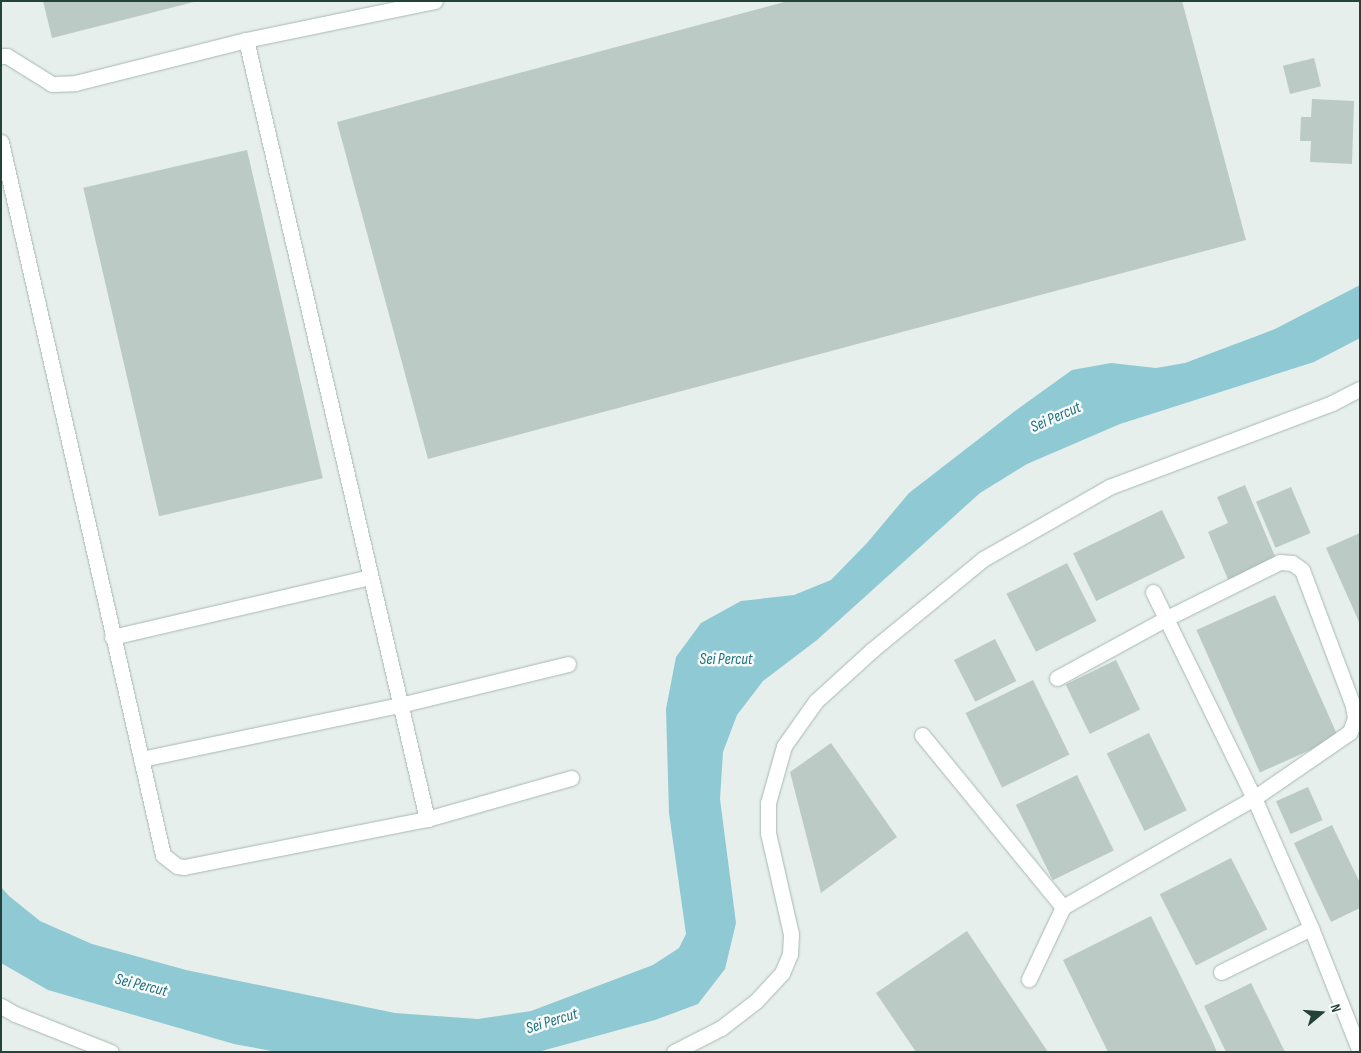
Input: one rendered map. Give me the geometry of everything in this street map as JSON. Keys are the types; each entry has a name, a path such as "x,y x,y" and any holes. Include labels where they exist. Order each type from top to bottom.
{"street":[{"path":"1,56 7,56 52,84 75,83 246,40 435,1"},
{"path":"246,40 427,819"},
{"path":"1,142 163,855 176,866 184,867 427,819 571,778"},
{"path":"674,1052 721,1028 756,1001 782,973 790,954 791,934 768,833 768,803 784,746 816,700 872,650 976,565 1109,487 1332,403 1360,389"},
{"path":"1029,979 1063,907 1254,798 1350,732 1355,718 1353,706 1302,570 1292,562 1280,562 1165,619 1057,678"},
{"path":"112,637 370,577"},
{"path":"1153,592 1254,798 1311,928 1360,1052"},
{"path":"141,759 400,706 568,664"},
{"path":"922,736 1063,907"},
{"path":"1221,972 1311,928"},
{"path":"1,1006 15,1014 110,1052"}],"water":[{"name":"Sei Percut","path":"1360,285 1360,338 1314,362 1120,424 1027,464 980,493 817,640 763,681 737,715 723,752 720,799 736,923 725,969 698,1004 655,1020 538,1052 277,1052 234,1044 48,990 1,963 1,887 9,896 40,921 92,944 186,970 395,1013 478,1019 531,1011 653,965 679,948 686,934 669,813 666,709 676,657 701,623 741,601 794,595 831,580 867,543 909,493 1015,411 1072,370 1111,363 1156,368 1185,363 1275,329"}],"building":[{"path":"43,1 194,1 194,2 52,38"},
{"path":"788,1 1182,1 1246,240 428,459 337,122"},
{"path":"1314,58 1321,86 1290,94 1283,66"},
{"path":"1312,99 1354,101 1352,164 1310,162 1311,141 1300,141 1301,117 1311,117"},
{"path":"247,150 323,478 159,516 83,188"},
{"path":"1245,485 1277,561 1229,582 1208,532 1228,523 1217,497"},
{"path":"1291,487 1311,533 1276,548 1256,502"},
{"path":"1162,510 1185,558 1096,601 1073,553"},
{"path":"1360,533 1360,624 1326,548"},
{"path":"1067,563 1097,621 1036,652 1006,594"},
{"path":"1275,595 1338,738 1260,772 1196,630"},
{"path":"995,639 1016,681 975,702 954,660"},
{"path":"1116,660 1140,709 1090,734 1066,685"},
{"path":"1033,680 1069,755 1002,787 966,713"},
{"path":"1149,733 1187,810 1144,831 1107,754"},
{"path":"831,743 897,837 821,893 790,772"},
{"path":"1077,775 1114,850 1053,880 1016,805"},
{"path":"1308,787 1323,820 1291,834 1276,801"},
{"path":"1332,825 1360,883 1360,908 1331,922 1294,843"},
{"path":"1231,858 1267,929 1196,966 1160,894"},
{"path":"1151,916 1217,1052 1108,1052 1063,960"},
{"path":"967,931 1048,1052 916,1052 876,993"},
{"path":"1251,983 1285,1052 1226,1052 1204,1006"}]}
